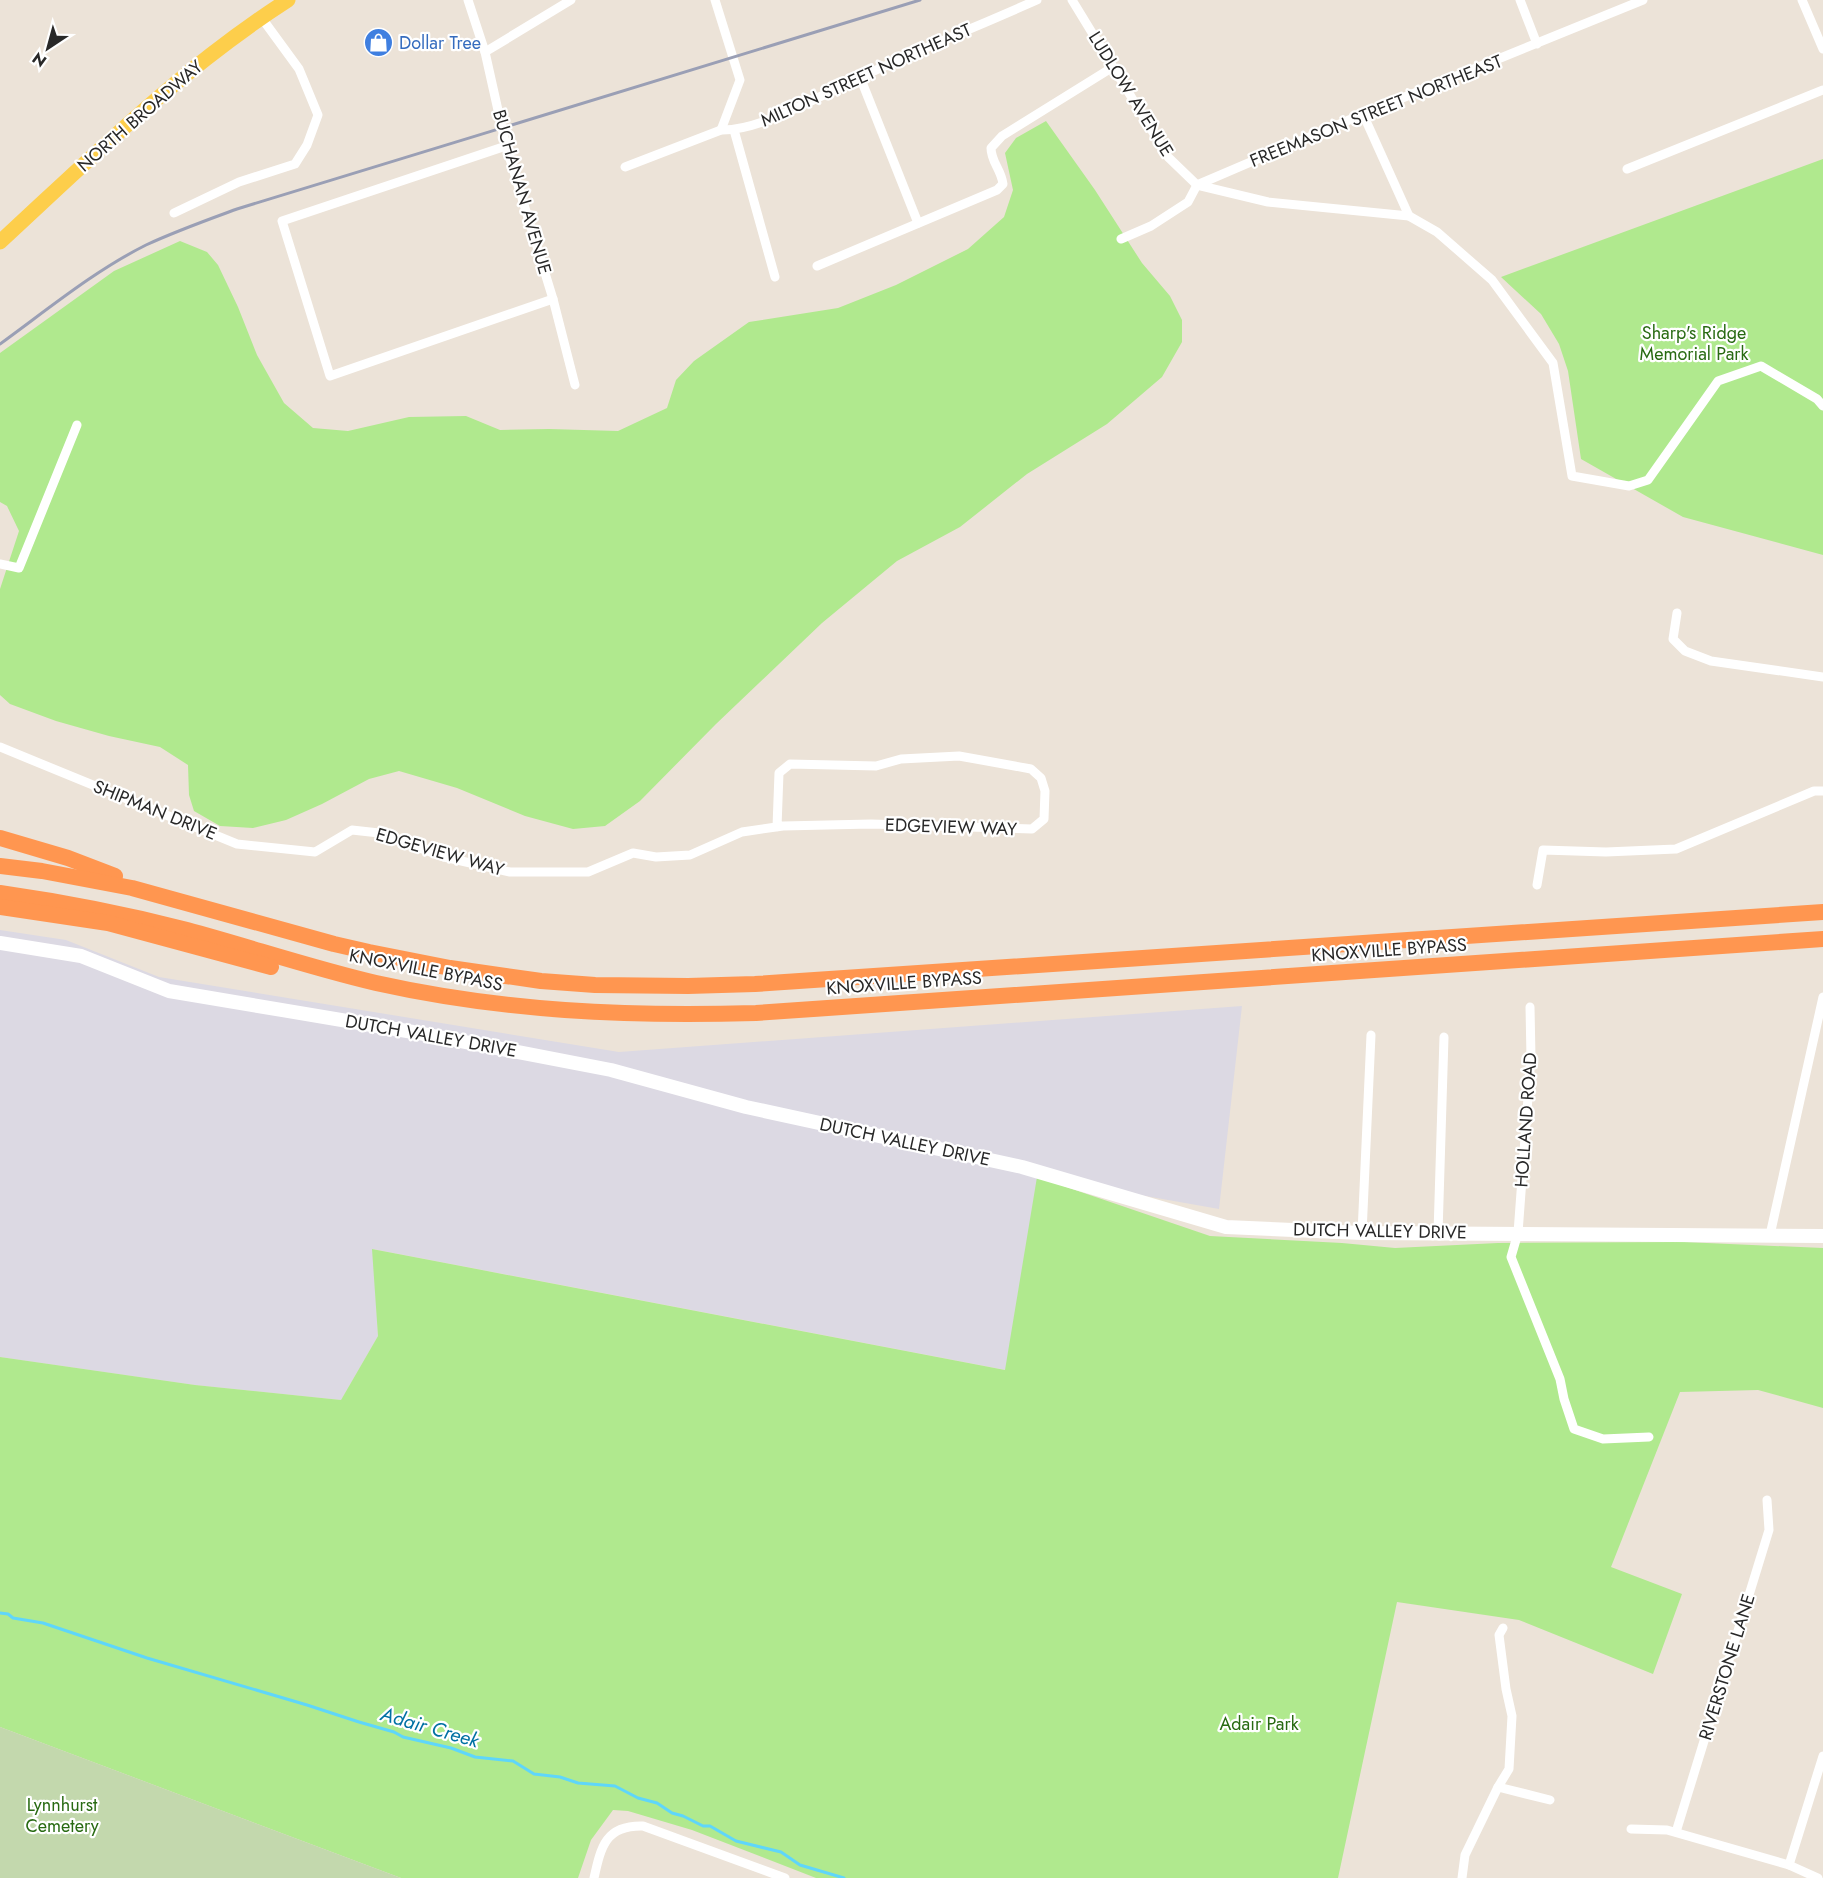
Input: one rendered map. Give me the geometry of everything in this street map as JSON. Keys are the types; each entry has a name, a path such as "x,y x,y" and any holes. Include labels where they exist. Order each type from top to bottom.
{"highway":[{"path":"0,838 68,858 181,900"},
{"name":"KNOXVILLE BYPASS","path":"0,866 100,881 181,900 334,944 427,964 532,980 623,986 755,984 1823,912"},
{"name":"KNOXVILLE BYPASS","path":"0,893 95,908 134,917 337,973 421,992 541,1009 599,1013 768,1012 1823,939"},
{"path":"0,907 108,923 316,979 413,1002 477,1013 619,1025 668,1014"}],"main road":[{"name":"NORTH BROADWAY","path":"0,242 182,76 261,17 288,0"}],"street":[{"name":"BUCHANAN AVENUE","path":"468,0 485,52 506,146 553,299 575,385"},
{"path":"485,52 571,0"},
{"path":"715,0 740,80 721,130"},
{"name":"MILTON STREET NORTHEAST","path":"625,167 721,130 734,130 785,113 860,77 1037,0"},
{"name":"LUDLOW AVENUE","path":"1072,0 1168,157 1197,185"},
{"path":"1520,0 1537,44"},
{"name":"FREEMASON STREET NORTHEAST","path":"1121,239 1151,226 1188,202 1197,185 1363,114 1643,0"},
{"path":"1802,0 1823,49"},
{"path":"174,213 239,182 294,164 307,145 318,116 299,69 261,17"},
{"path":"817,266 997,190 1003,184 1002,174 991,157 991,148 1002,136 1113,67"},
{"path":"860,77 918,223"},
{"path":"1627,170 1823,90"},
{"path":"1363,114 1408,216"},
{"path":"734,130 775,277"},
{"path":"506,146 282,221 330,376 553,299"},
{"path":"1197,185 1268,202 1408,216 1437,232 1492,280 1552,363 1572,476 1629,486 1648,480 1718,381 1761,366 1817,399 1823,406"},
{"path":"0,564 19,568 77,425"},
{"path":"1677,614 1672,639 1685,651 1711,661 1823,677"},
{"name":"SHIPMAN DRIVE","path":"0,747 237,844 315,852"},
{"name":"EDGEVIEW WAY","path":"315,852 352,830 379,833 444,857 510,872 588,872 633,853 656,857 690,855 742,832 777,827 871,824 1032,830 1044,819 1045,792 1041,778 1031,769 959,756 901,759 876,766 789,764 778,773 777,827"},
{"path":"1537,885 1543,849 1606,852 1676,849 1814,791 1823,791"},
{"name":"DUTCH VALLEY DRIVE","path":"0,943 81,956 169,991 413,1032 611,1070 746,1107 1022,1167 1226,1227 1362,1233 1823,1236"},
{"path":"1770,1235 1823,997"},
{"name":"HOLLAND ROAD","path":"1530,1007 1531,1057 1518,1233 1510,1257 1560,1379 1574,1428 1603,1439 1649,1437"},
{"path":"1362,1233 1371,1035"},
{"path":"1438,1233 1444,1037"},
{"name":"RIVERSTONE LANE","path":"1676,1832 1769,1530 1767,1500"},
{"path":"1462,1878 1465,1855 1509,1769 1512,1716 1499,1635 1503,1628"},
{"path":"1789,1864 1823,1756"},
{"path":"1498,1788 1550,1800"},
{"path":"594,1878 598,1859 606,1840 613,1832 633,1826 643,1826 785,1878"},
{"path":"1630,1829 1676,1832 1789,1864 1818,1878"}],"shaded area":[{"path":"0,930 66,940 159,977 619,1052 1242,1006 1219,1209 1038,1177 1006,1370 373,1249 378,1336 341,1400 195,1385 0,1357"}],"green space":[{"path":"1046,121 1095,190 1142,263 1170,296 1182,320 1182,342 1162,377 1107,424 1027,474 960,527 897,561 822,623 716,724 640,801 605,826 573,829 525,816 457,788 399,771 369,779 286,820 253,828 220,826 194,811 189,795 188,765 160,747 56,721 10,704 0,695 0,589 19,531 7,506 0,502 0,353 114,271 180,241 207,252 218,265 257,355 284,403 313,428 348,431 409,417 466,416 500,430 618,431 667,408 676,380 694,361 749,322 838,308 896,285 968,249 1004,217 1013,190 1005,153 1016,138"},
{"name":"Sharp's Ridge Memorial Park","path":"1823,159 1823,555 1683,517 1581,459 1568,371 1559,344 1541,314 1501,277"},
{"name":"Adair Park","path":"1037,1177 1210,1236 1395,1248 1498,1243 1684,1242 1823,1248 1823,1408 1758,1390 1680,1392 1611,1567 1682,1594 1653,1674 1519,1620 1397,1602 1338,1878 816,1878 692,1830 628,1811 613,1810 591,1840 578,1878 401,1878 0,1727 0,1357 195,1385 341,1400 378,1336 372,1249 1005,1370"},
{"name":"Lynnhurst Cemetery","path":"0,1727 401,1878 0,1878"}],"waterway":[{"name":"Adair Creek","path":"0,1613 8,1614 13,1618 43,1623 147,1658 394,1732 403,1737 451,1748 475,1757 513,1761 534,1774 560,1777 578,1783 615,1786 638,1798 657,1803 672,1813 703,1826 710,1826 736,1841 781,1852 800,1865 844,1878"}],"railway":[{"path":"0,344 71,292 127,255 169,235 237,209 920,0"}],"place":[{"name":"Dollar Tree","path":"378,43"}]}
